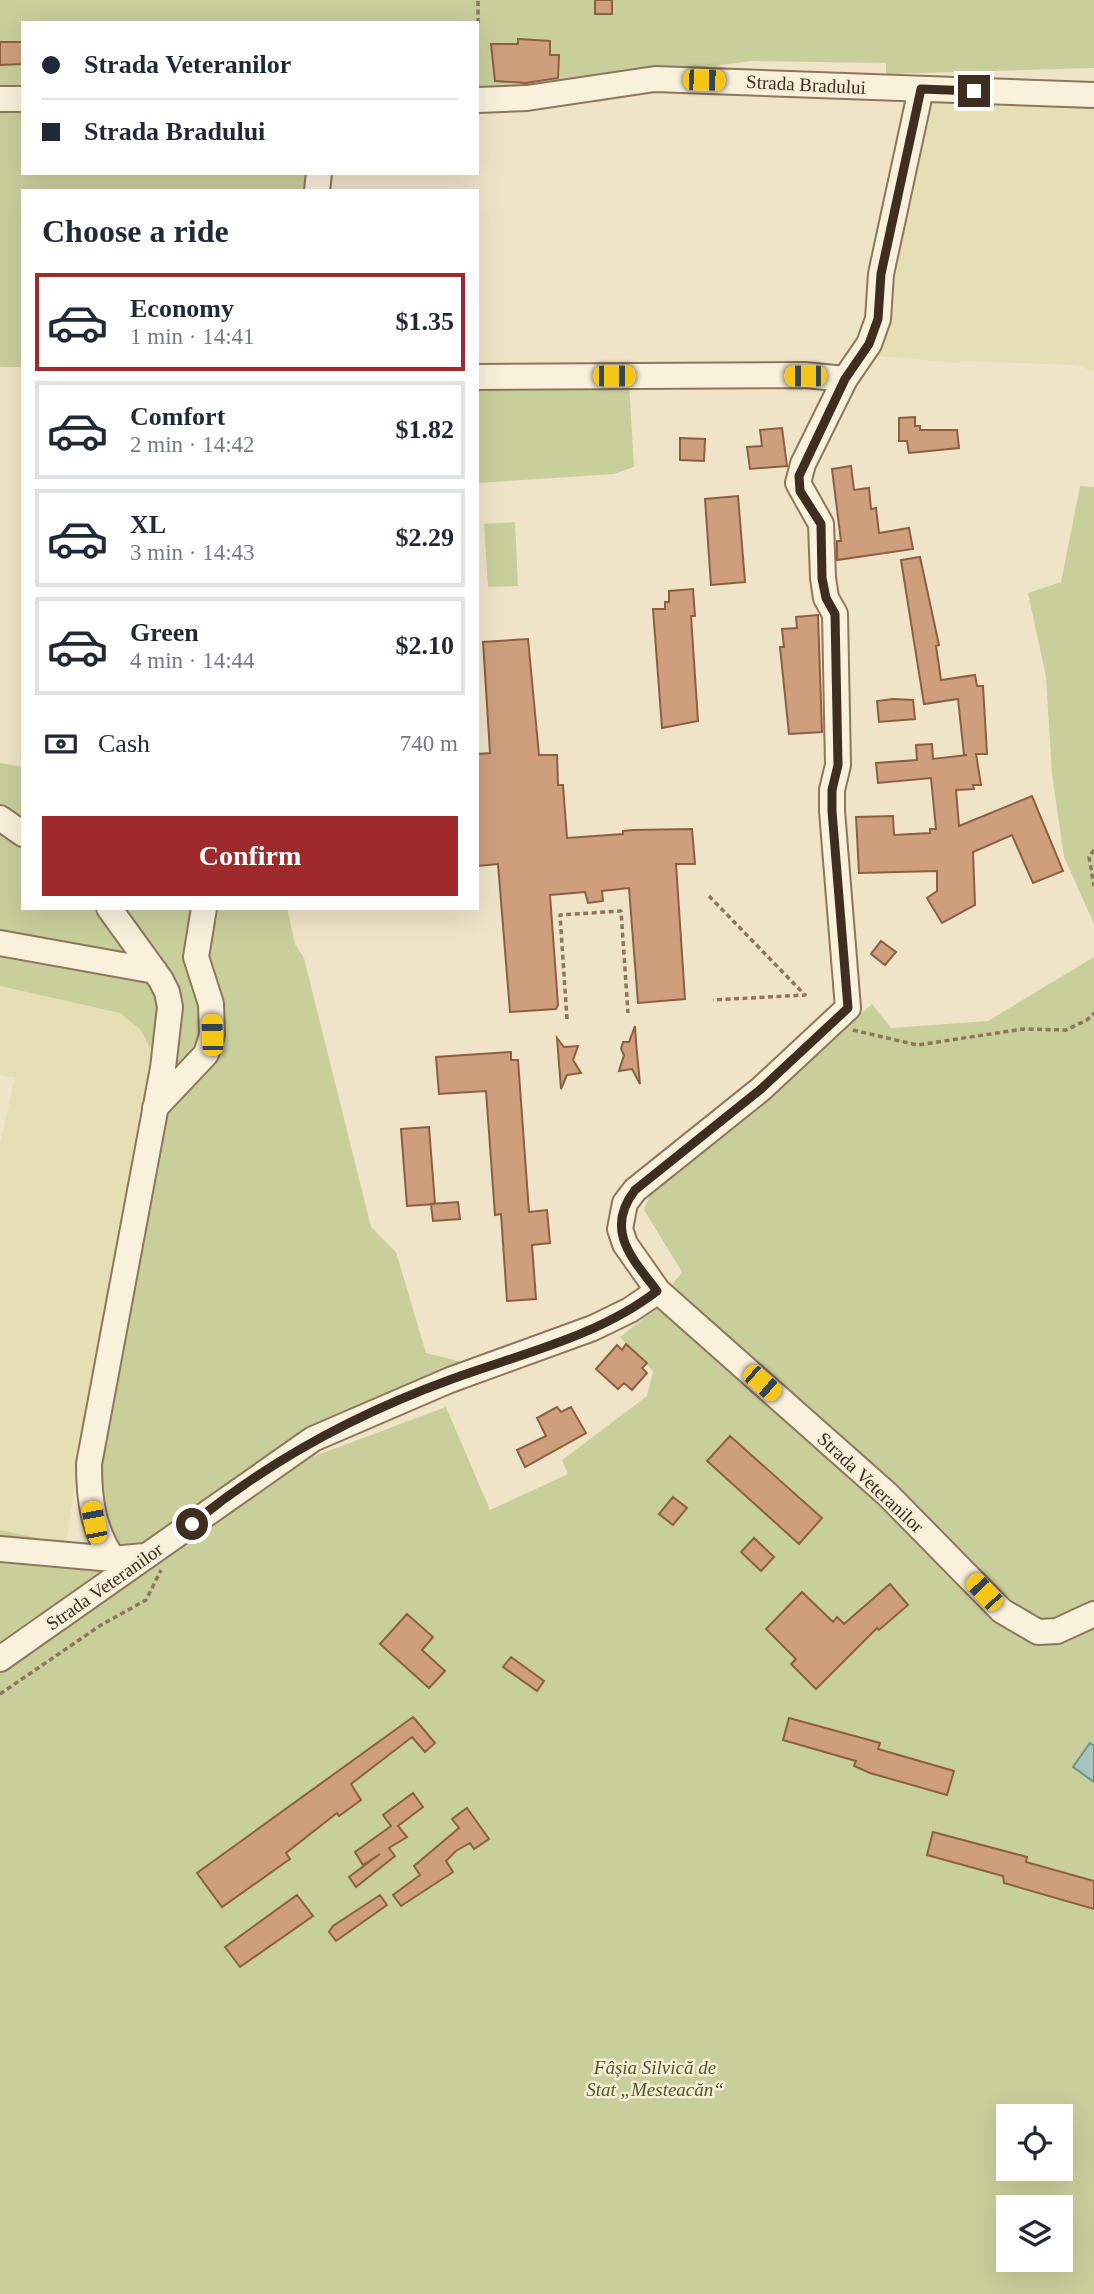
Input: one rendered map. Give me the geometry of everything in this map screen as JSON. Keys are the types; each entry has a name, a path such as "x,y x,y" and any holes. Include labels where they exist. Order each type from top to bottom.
{"street":[{"name":"Strada Bradului","path":"479,100 527,98 655,79 1094,95"},
{"path":"839,1016 832,811 832,790 838,765 835,614 826,598 822,578 821,524 798,483 803,464 845,379 869,344 878,319 881,274 921,89"},
{"path":"0,99 21,99"},
{"path":"479,377 805,376 845,379"},
{"path":"0,818 21,833"},
{"path":"110,910 155,971 167,992 170,1007 155,1108 89,1464 94,1522 113,1559"},
{"path":"155,1108 206,1054 212,1035 211,1004 196,957 204,910"},
{"path":"0,943 155,971"},
{"name":"Strada Veteranilor","path":"839,1016 761,1089 635,1190 625,1203 620,1229 625,1244 657,1291 887,1494 1002,1611 1038,1632 1057,1631 1094,1614"},
{"name":"Strada Veteranilor","path":"0,1659 156,1560 206,1513 313,1439 450,1380 593,1328 630,1310 657,1291"},
{"path":"0,1549 156,1560"}],"path":[{"path":"478,0 478,21"},
{"path":"1094,850 1089,857 1094,886"},
{"path":"709,896 805,995 713,1000"},
{"path":"567,1019 560,915 621,911 628,1013"},
{"path":"839,1016 917,1045 1024,1029 1066,1030 1087,1020 1094,1013"},
{"path":"0,1694 101,1625 146,1600 156,1585 156,1560"}],"shaded area":[{"path":"927,98 1094,103 1094,371 1075,365 958,363 869,355"},
{"path":"0,986 120,1013 140,1029 158,1062 82,1438 66,1544 0,1530 0,1143 15,1078 0,1075"}],"green space":[{"path":"0,0 1094,0 1094,68 886,74 886,63 752,61 510,92 479,93 479,21 21,21 21,175 332,175 331,189 21,189 21,367 0,367"},
{"path":"629,383 634,467 614,474 479,483 479,386"},
{"path":"1080,486 1094,487 1094,924 1064,857 1052,774 1046,677 1028,593 1061,582"},
{"path":"515,522 518,586 488,587 484,524"},
{"path":"0,763 21,767 21,910 287,910 295,944 304,958 371,1227 396,1252 426,1353 462,1362 307,1432 149,1544 128,1550 108,1538 97,1486 158,1062 140,1029 120,1013 0,986"},
{"name":"Fâșia Silvică de Stat „Mesteacăn“","path":"1094,957 1094,2294 0,2294 0,1668 202,1526 312,1457 446,1407 490,1510 568,1474 562,1460 647,1396 653,1371 620,1337 650,1313 682,1272 644,1210 650,1195 872,1004 891,1028 988,1021"},
{"path":"0,1530 66,1544 90,1543 107,1571 0,1649"}],"water":[{"path":"1090,1743 1094,1746 1094,1782 1073,1767"}],"building":[{"path":"595,0 612,0 612,14 595,14"},
{"path":"518,39 550,41 550,55 559,55 558,78 526,83 495,81 491,44 518,44"},
{"path":"0,42 21,42 21,64 0,65"},
{"path":"915,417 915,426 920,426 920,430 957,430 959,448 909,453 907,441 899,441 899,418"},
{"path":"782,428 787,466 750,469 747,447 762,446 760,430"},
{"path":"680,438 705,439 704,461 680,460"},
{"path":"851,466 854,490 869,488 871,509 876,508 879,533 909,528 913,549 837,560 837,541 841,541 832,469"},
{"path":"738,496 745,582 711,585 705,499"},
{"path":"920,557 939,645 936,646 941,680 975,675 977,686 983,686 987,754 976,754 981,785 973,785 974,789 956,790 959,826 1032,796 1063,871 1033,883 1012,835 973,852 975,905 942,923 927,898 937,891 937,871 859,873 856,817 893,816 894,835 930,833 930,829 936,829 931,778 878,783 876,763 917,760 916,745 932,744 933,759 967,755 964,755 958,699 924,704 901,560"},
{"path":"693,589 695,616 691,616 698,721 662,728 653,609 665,609 665,602 669,602 669,591"},
{"path":"818,615 822,732 789,734 780,647 784,647 782,629 797,628 796,617"},
{"path":"528,639 539,755 557,755 558,785 563,785 567,838 623,834 623,831 633,830 692,829 695,864 676,864 685,999 638,1003 629,888 602,891 603,901 588,903 585,892 550,895 558,1005 556,1009 510,1012 498,864 479,866 479,754 490,753 483,642"},
{"path":"913,700 915,719 879,722 877,701"},
{"path":"881,941 896,952 885,965 871,954"},
{"path":"635,1026 640,1084 632,1069 619,1071 624,1055 621,1049 623,1042 629,1042"},
{"path":"557,1038 564,1047 578,1046 573,1060 581,1073 567,1075 561,1089"},
{"path":"511,1052 511,1060 518,1060 529,1212 547,1210 550,1243 532,1245 536,1299 507,1301 501,1214 495,1215 486,1091 439,1094 436,1057"},
{"path":"429,1127 435,1204 407,1206 401,1129"},
{"path":"458,1202 460,1219 433,1221 431,1204"},
{"path":"626,1344 647,1363 642,1368 647,1373 632,1390 624,1383 618,1389 596,1369 617,1345 622,1350"},
{"path":"557,1407 561,1412 571,1407 586,1433 525,1467 517,1450 546,1436 537,1418"},
{"path":"730,1436 822,1518 799,1544 707,1461"},
{"path":"673,1497 687,1508 673,1525 659,1514"},
{"path":"754,1538 774,1557 761,1571 741,1552"},
{"path":"890,1584 908,1605 879,1630 877,1628 816,1689 791,1664 796,1659 766,1629 802,1592 833,1622 837,1617 844,1624"},
{"path":"407,1614 433,1637 422,1650 445,1671 429,1688 380,1644"},
{"path":"511,1657 544,1681 537,1691 503,1667"},
{"path":"413,1717 435,1743 425,1752 412,1737 351,1784 361,1800 339,1816 337,1813 286,1853 290,1859 222,1907 197,1873"},
{"path":"789,1718 880,1743 878,1749 954,1771 947,1795 870,1773 854,1766 856,1761 783,1740"},
{"path":"413,1793 423,1807 398,1826 407,1837 389,1848 395,1856 356,1887 349,1877 380,1854 363,1865 355,1852 391,1826 383,1815"},
{"path":"467,1808 489,1839 474,1849 470,1843 456,1851 446,1861 453,1872 401,1906 393,1895 420,1875 414,1866 459,1828 452,1819"},
{"path":"933,1832 1027,1857 1026,1862 1094,1881 1094,1909 1004,1883 1003,1876 927,1855"},
{"path":"297,1895 313,1916 240,1967 225,1947"},
{"path":"380,1895 387,1905 336,1941 329,1932 333,1926"}],"route":[{"path":"192,1524 313,1439 450,1380 593,1328 641,1304 657,1291 625,1244 620,1229 625,1203 635,1190 761,1089 848,1008 832,811 832,790 838,765 835,614 826,598 822,578 821,524 817,513 800,491 798,483 803,464 845,379 869,344 878,319 881,274 921,89 974,91"}]}
